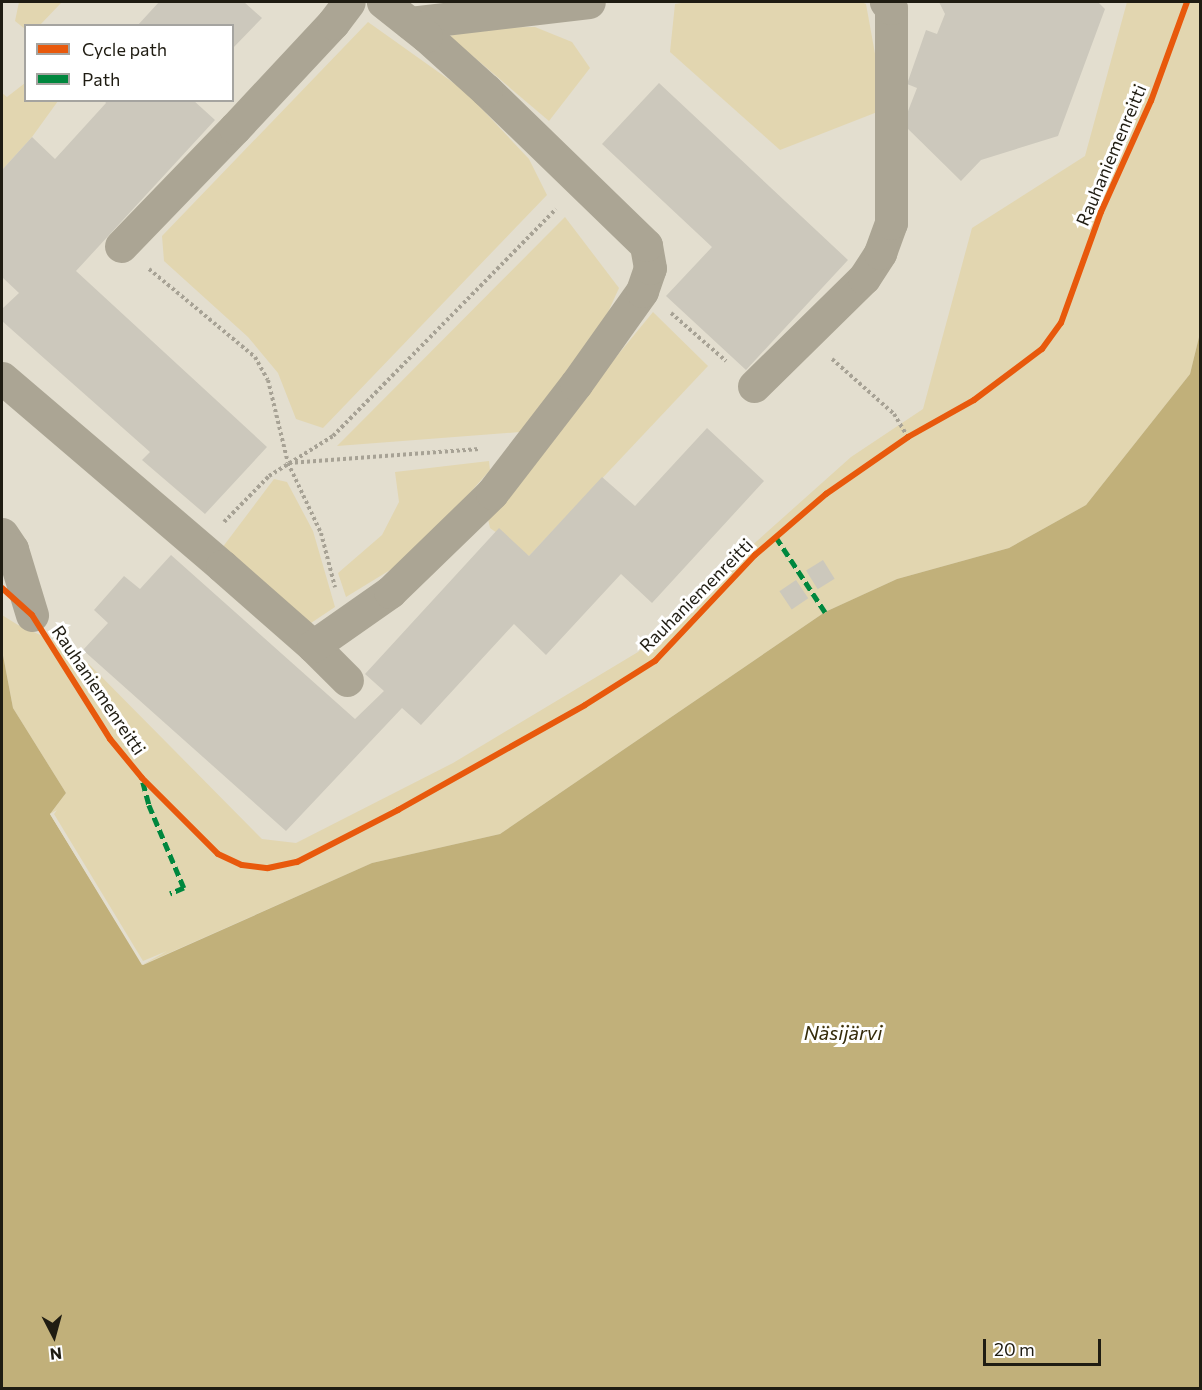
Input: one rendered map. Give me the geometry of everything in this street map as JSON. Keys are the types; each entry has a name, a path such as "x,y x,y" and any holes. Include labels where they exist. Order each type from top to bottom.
{"lane":[{"path":"121,246 260,102 349,2"},
{"path":"313,646 390,592 492,493 576,384 643,289 650,268 646,245 486,90 383,2"},
{"path":"410,23 589,2"},
{"path":"754,386 864,278 880,253 891,223 891,8 886,2"},
{"path":"2,378 313,646 347,680"},
{"name":"Rauhaniemenreitti","path":"2,534 12,549 32,615"}],"path":[{"path":"199,547 269,476 333,436 582,184"},
{"path":"121,246 255,357 268,380 288,463 321,533 343,625"},
{"path":"643,289 754,386"},
{"path":"860,383 894,414 908,437"},
{"path":"899,443 918,432"},
{"path":"288,463 477,448 525,450"}],"shaded area":[{"path":"19,2 62,2 41,24 24,24 24,28 15,21"},
{"path":"688,2 861,2 866,4 885,109 780,150 670,52 675,4"},
{"path":"1127,2 1200,2 1200,333 1190,374 1086,505 1009,548 897,579 825,612 500,834 372,863 142,965 50,814 66,793 13,708 2,650 2,615 18,625 76,651 262,839 296,843 453,763 638,652 720,574 851,457 923,409 972,228 1085,156"},
{"path":"368,22 465,91 529,159 547,195 323,428 296,419 278,373 248,337 164,261 162,236"},
{"path":"535,27 572,42 590,68 549,121 449,36 487,28"},
{"path":"24,84 24,102 57,102 32,137 2,170 2,93 7,97"},
{"path":"565,217 619,288 595,341 520,432 337,446"},
{"path":"653,312 708,366 529,556 490,528 487,514"},
{"path":"489,461 490,470 454,511 395,567 346,597 338,573 382,535 399,502 395,472"},
{"path":"274,479 287,482 313,531 335,607 308,625 222,548"}],"water":[{"name":"Näsijärvi","path":"1200,333 1200,1388 2,1388 2,650 13,708 66,793 50,814 143,965 372,863 500,834 825,612 897,579 1009,548 1086,505 1190,374"}],"pier":[{"path":"57,810 54,814 143,961 167,951 142,965 50,814"}],"building":[{"path":"159,2 244,2 262,18 234,47 234,24 139,24"},
{"path":"939,2 1098,2 1105,9 1058,136 981,160 961,181 903,124 917,88 907,84 926,30 937,34 945,14"},
{"path":"659,83 848,260 746,370 666,296 712,247 602,144"},
{"path":"195,102 215,120 76,271 267,447 205,514 142,460 150,452 2,321 2,309 19,293 2,277 2,170 32,137 55,159 106,103"},
{"path":"707,428 764,481 652,603 621,574 546,655 514,624 421,725 402,708 286,831 83,650 108,623 94,610 124,576 140,589 171,555 355,719 384,691 365,674 499,528 529,556 602,477 635,506"},
{"path":"823,560 835,579 818,589 806,571"},
{"path":"796,580 808,598 792,609 779,591"}],"marked path":[{"path":"776,537 825,612"},
{"path":"143,782 149,805 184,888 170,894"}],"cycle path":[{"path":"2,588 32,615 110,739 142,778 218,854 242,865 268,868 297,862 398,810 585,705 655,661 755,555 826,494 908,437 974,400 1042,349 1061,323 1101,212 1151,101 1187,2"}]}
